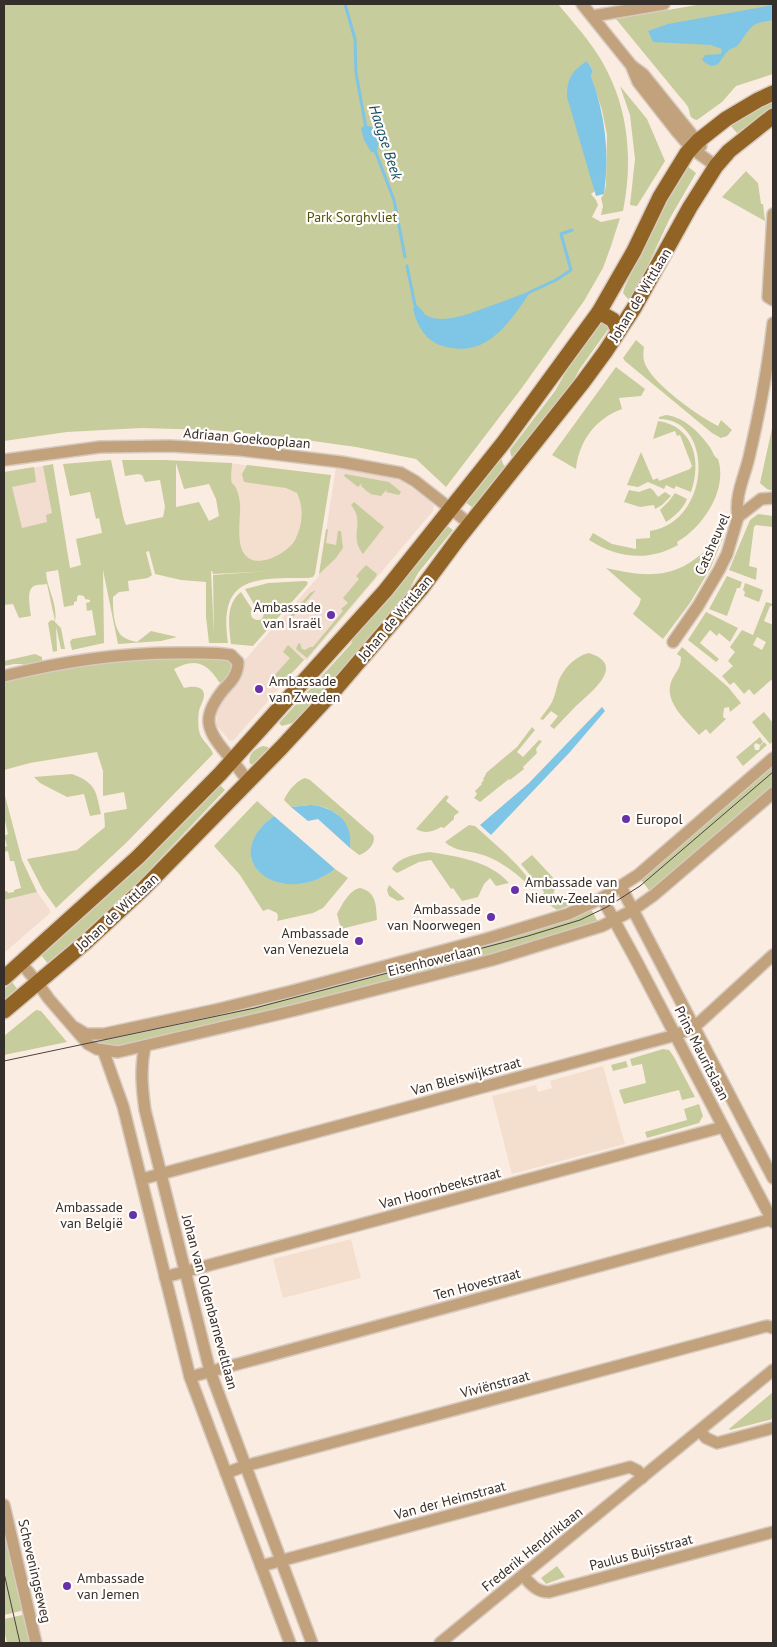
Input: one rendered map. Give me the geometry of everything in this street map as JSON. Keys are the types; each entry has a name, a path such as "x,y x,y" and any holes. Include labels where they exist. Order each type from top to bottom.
{"main road":[{"name":"Johan de Wittlaan","path":"4,978 138,857 232,760 347,634 504,442 599,312 634,251 660,197 677,168 695,144 726,118 773,93"},
{"name":"Johan de Wittlaan","path":"4,1011 87,941 143,889 281,748 339,685 421,588 583,382 620,331 662,260 690,207 716,166 729,151 773,116"},
{"path":"599,312 613,320 620,331"}],"street":[{"path":"582,4 631,65 638,82 716,166"},
{"path":"593,16 664,4"},
{"path":"773,214 768,297 773,300"},
{"path":"738,517 736,506 750,456 769,357 773,323"},
{"name":"Adriaan Goekooplaan","path":"4,460 100,447 155,446 240,450 335,461 401,473 415,481 470,524"},
{"name":"Catsheuvel","path":"673,642 698,606 719,570 727,554 738,517 761,499 773,498"},
{"path":"4,676 62,663 111,656 160,653 229,654 238,662 237,674 210,710 209,729 217,743 248,781"},
{"name":"Eisenhowerlaan","path":"68,1022 86,1034 104,1034 292,991 568,914 621,887 773,758"},
{"name":"Eisenhowerlaan","path":"21,963 88,1044 103,1050 118,1052 145,1046 492,960 582,933 633,910 654,895 773,793"},
{"name":"Prins Mauritslaan","path":"621,887 773,1178"},
{"name":"Prins Mauritslaan","path":"602,898 773,1221"},
{"name":"Van Bleiswijkstraat","path":"142,1179 676,1035 694,1027 773,957"},
{"name":"Johan van Oldenbarneveltlaan","path":"145,1046 141,1070 144,1102 210,1371 312,1643"},
{"path":"103,1050 121,1098 190,1377 290,1643"},
{"name":"Van Hoornbeekstraat","path":"165,1277 723,1128"},
{"name":"Ten Hovestraat","path":"190,1377 773,1221"},
{"name":"Viviënstraat","path":"226,1473 245,1466 767,1326 773,1328"},
{"name":"Frederik Hendriklaan","path":"440,1643 773,1370"},
{"path":"700,1431 706,1438 718,1443 773,1428"},
{"name":"Van der Heimstraat","path":"261,1566 630,1467 638,1471 642,1478"},
{"name":"Scheveningseweg","path":"4,1505 36,1643"},
{"name":"Paulus Buijsstraat","path":"523,1576 534,1588 542,1592 549,1592 773,1532"}],"shaded area":[{"path":"229,463 325,475 311,569 224,574"},
{"path":"50,465 70,568 16,577 4,472"},
{"path":"336,467 402,481 431,502 434,506 433,511 307,660 304,660 233,741 229,740 216,725 217,710 238,679 242,663 319,576"},
{"path":"37,892 50,910 50,913 4,953 4,900"},
{"path":"603,1066 625,1144 512,1174 492,1096 536,1085 538,1092 552,1088 550,1081"},
{"path":"351,1239 361,1278 283,1298 273,1259"}],"green space":[{"name":"Park Sorghvliet","path":"4,4 558,4 583,34 607,70 622,109 628,149 628,170 623,211 601,215 603,206 601,198 606,185 607,135 602,110 591,76 593,71 587,61 595,191 591,194 598,205 592,217 601,222 620,218 611,246 603,268 584,301 521,389 446,487 416,459 356,447 284,437 213,430 141,428 67,432 4,441"},
{"path":"702,4 773,4 773,74 736,86 722,102 697,120 691,117 685,103 616,19"},
{"path":"620,86 647,119 665,161 637,206 630,205 635,159 630,115"},
{"path":"773,99 773,108 737,133 729,124"},
{"path":"687,166 696,173 670,218 634,295 628,299 623,293 624,289 652,227"},
{"path":"746,171 758,183 765,221 722,197"},
{"path":"600,321 607,322 609,328 579,370 567,394 515,458 511,456 510,450 555,391 575,356"},
{"path":"636,340 644,347 645,364 659,383 678,400 709,421 718,426 721,420 732,430 727,436 721,438 712,433 625,361 623,358"},
{"path":"616,367 645,389 641,396 619,398 622,409 612,413 590,432 581,449 576,469 552,455"},
{"path":"666,415 685,422 696,431 718,459 720,471 716,495 704,517 696,527 677,542 678,545 644,556 633,556 610,551 589,540 593,533 612,544 636,549 636,539 650,538 650,531 670,524 685,510 694,492 698,472 697,452 690,435 677,423 659,419 659,417"},
{"path":"658,421 670,424 680,430 692,447 696,469 691,492 676,486 674,489 666,485 664,489 648,482 638,487 627,485 641,452 653,480 658,478 659,481 690,469 692,466 680,435 677,436 675,431 653,439"},
{"path":"773,424 773,491 760,483"},
{"path":"501,457 503,464 507,468 476,510 465,502"},
{"path":"111,460 126,525 163,517 165,507 160,480 145,482 142,475 125,476 122,460 232,463 231,481 237,491 240,503 239,531 241,545 246,556 251,560 258,561 272,558 291,545 300,528 302,511 297,493 286,488 244,482 242,474 247,465 331,475 315,574 313,577 308,578 271,579 244,585 235,593 229,605 226,621 228,643 209,643 206,617 206,582 181,580 155,574 149,551 146,552 152,575 148,578 128,581 129,591 119,592 113,597 116,625 121,635 137,642 151,631 177,637 161,641 118,644 103,570 104,643 72,650 70,642 72,639 96,635 92,610 87,611 86,603 90,602 90,600 79,595 74,605 64,607 58,570 46,572 54,603 56,615 55,622 61,628 65,649 61,649 56,627 57,651 53,652 48,623 51,620 55,621 47,584 35,585 30,591 31,616 19,618 13,604 4,605 4,472 34,467 36,482 12,487 22,528 47,522 46,515 52,513 43,466 53,464 70,568 81,565 76,539 102,533 99,518 96,519 90,492 70,496 63,464","holes":["176,463 184,489 209,484 216,499 219,516 209,521 199,502 176,507","211,571 213,574 269,571 213,575 214,635"]},
{"path":"345,474 389,482 401,492 399,495 386,492 387,489 381,496 370,494 361,486 362,483 358,487 344,476"},
{"path":"650,488 658,497 665,492 671,496 655,509 654,505 640,507 624,502 629,490 639,492"},
{"path":"675,493 687,499 678,512 666,522 660,510"},
{"path":"354,502 384,527 363,554 357,541 357,518 351,505"},
{"path":"758,514 773,516 773,527 756,525 754,527 749,566 757,568 756,580 729,570 750,520"},
{"path":"446,525 453,530 418,573 407,594 368,644 294,725 292,723 282,726 279,723 351,644 354,635"},
{"path":"326,529 328,530 326,543 336,545 338,531 341,531 343,548 335,559 319,574"},
{"path":"724,535 711,567 690,603 663,639 633,614 641,599 606,568 645,574 665,573 694,560"},
{"path":"366,565 377,574 375,578 307,658 296,649 298,644 300,643 302,649 305,650 313,647 343,611 341,609 348,603 343,598 359,579 356,576"},
{"path":"727,576 742,582 740,588 737,588 727,616 709,609"},
{"path":"308,582 307,585 253,646 231,644 230,609 232,603 241,592 252,609 252,617 255,620 260,620 264,612 260,607 255,606 245,589 268,583"},
{"path":"745,583 763,590 759,602 744,596"},
{"path":"316,590 294,616 289,617 310,593"},
{"path":"766,602 773,604 773,606 770,606 764,621 773,625 773,681 771,680 754,695 749,689 744,694 734,682 730,685 722,676 733,666 728,661 735,652 730,647 742,630 753,635","holes":["757,637 766,642 762,650 753,645"]},
{"path":"706,612 738,628 730,642 719,633 717,636 710,630 700,643 719,659 716,662 688,640"},
{"path":"288,645 304,660 283,682 274,676 290,658 283,652"},
{"path":"682,647 728,687 741,703 730,712 729,707 724,708 723,717 726,719 710,734 706,729 699,735 683,718 671,697 671,682 681,661 681,657 677,654"},
{"path":"589,653 600,658 605,665 606,672 596,687 554,729 550,726 558,716 551,711 543,720 540,719 552,702 560,678 566,669 574,660"},
{"path":"35,654 42,657 40,664 4,666 4,661"},
{"path":"134,657 229,659 234,667 221,683 210,670 200,664 188,664 174,669 184,688 197,687 202,689 204,697 199,713 199,731 213,754 126,843 56,908 43,890 27,859 77,850 105,827 104,813 127,809 124,792 103,796 103,771 97,752 30,763 4,770 4,679"},
{"path":"764,712 773,723 773,741 770,744 752,722"},
{"path":"532,727 535,730 517,752 523,757 539,740 542,741 536,749 537,753 523,767 524,769 480,802 474,798 477,794 475,791 482,784 486,773 517,747"},
{"path":"760,737 763,742 760,745 756,743 754,745 755,750 759,750 764,742 767,745 743,766 736,757"},
{"path":"263,746 268,747 269,752 263,759 250,764 252,752"},
{"path":"773,762 773,788 651,893 639,877"},
{"path":"72,774 86,781 94,789 101,814 90,816 84,794 67,797 40,783 34,777"},
{"path":"305,778 310,780 373,835 374,841 368,850 359,855 350,848 347,826 332,811 318,806 291,807 284,800 287,793 299,781"},
{"path":"218,783 225,790 155,864 137,887 49,965 41,955 142,863"},
{"path":"4,792 22,860 37,892 4,900 4,892 14,892 14,890 21,888 14,861 10,861 8,851 4,852 4,847 7,846 4,836 8,834 4,816"},
{"path":"446,795 449,797 446,801 459,812 454,816 454,819 444,828 441,827 426,832 416,829"},
{"path":"257,801 274,816 257,833 251,849 253,863 262,874 277,882 295,884 315,880 335,869 348,878 323,908 313,913 277,921 277,913 268,909 263,911 240,875 214,846"},
{"path":"469,825 475,826 509,856 531,883 534,890 499,862 480,854 459,850 445,842"},
{"path":"429,852 472,861 492,869 509,883 496,886 490,878 484,884 478,897 462,901 453,888 451,889 431,860 419,862 397,873 392,869 403,859"},
{"path":"532,855 559,884 554,891 555,899 563,902 569,898 575,903 557,910 545,902 542,898 544,892 521,864"},
{"path":"389,885 405,899 398,901 389,896 387,890"},
{"path":"360,888 373,896 377,920 341,929 337,914 349,895"},
{"path":"590,907 599,924 560,938 122,1048 104,1047 88,1040"},
{"path":"12,982 18,990 4,1002 4,989"},
{"path":"36,1010 41,1011 67,1042 4,1055 4,1036"},
{"path":"663,1049 669,1050 674,1057 695,1097 682,1100 679,1090 624,1104 619,1090 646,1083 642,1064 632,1066 630,1059"},
{"path":"626,1061 628,1067 613,1071 611,1065"},
{"path":"699,1104 703,1116 699,1123 647,1138 645,1132 687,1120 684,1109"},
{"path":"773,1392 773,1419 729,1429"},
{"path":"4,1516 25,1610 4,1615"},
{"path":"557,1566 565,1577 546,1584 541,1578"},
{"path":"27,1614 34,1643 7,1643 4,1619"}],"water":[{"path":"773,5 773,20 754,25 736,47 729,50 719,63 712,66 702,60 705,55 721,54 722,49 711,45 653,42 648,31 668,24"},
{"path":"587,61 593,71 591,76 603,119 606,149 604,194 596,196 567,97 571,76"},
{"path":"365,125 375,128 378,141 376,153 371,152 364,140 361,128"},
{"path":"531,291 505,326 495,335 484,343 459,349 443,346 431,340 423,332 413,309 415,305 422,313 431,317 440,319 451,318 471,313"},
{"path":"602,707 605,711 570,752 491,835 480,825 529,783"},
{"path":"311,805 328,809 346,823 349,831 350,848 318,819 308,821 291,807"},
{"path":"274,816 335,869 315,880 295,884 277,882 262,874 253,863 251,849 257,833"}],"waterway":[{"name":"Haagse Beek","path":"345,4 355,39 356,73 366,128"},
{"name":"Haagse Beek","path":"374,150 394,200 405,257"},
{"path":"528,293 556,280 571,270 561,234 572,230"},
{"name":"Haagse Beek","path":"407,266 415,305 423,314"}],"tram line":[{"path":"4,1061 255,1008 528,936 580,920 607,907 640,886 773,772"},
{"path":"4,1573 20,1643"}],"place":[{"name":"Ambassade van Israël","path":"331,615"},
{"name":"Ambassade van Zweden","path":"259,689"},
{"name":"Europol","path":"626,819"},
{"name":"Ambassade van Nieuw-Zeeland","path":"515,890"},
{"name":"Ambassade van Noorwegen","path":"491,917"},
{"name":"Ambassade van Venezuela","path":"359,941"},
{"name":"Ambassade van België","path":"133,1215"},
{"name":"Ambassade van Jemen","path":"67,1586"}]}
